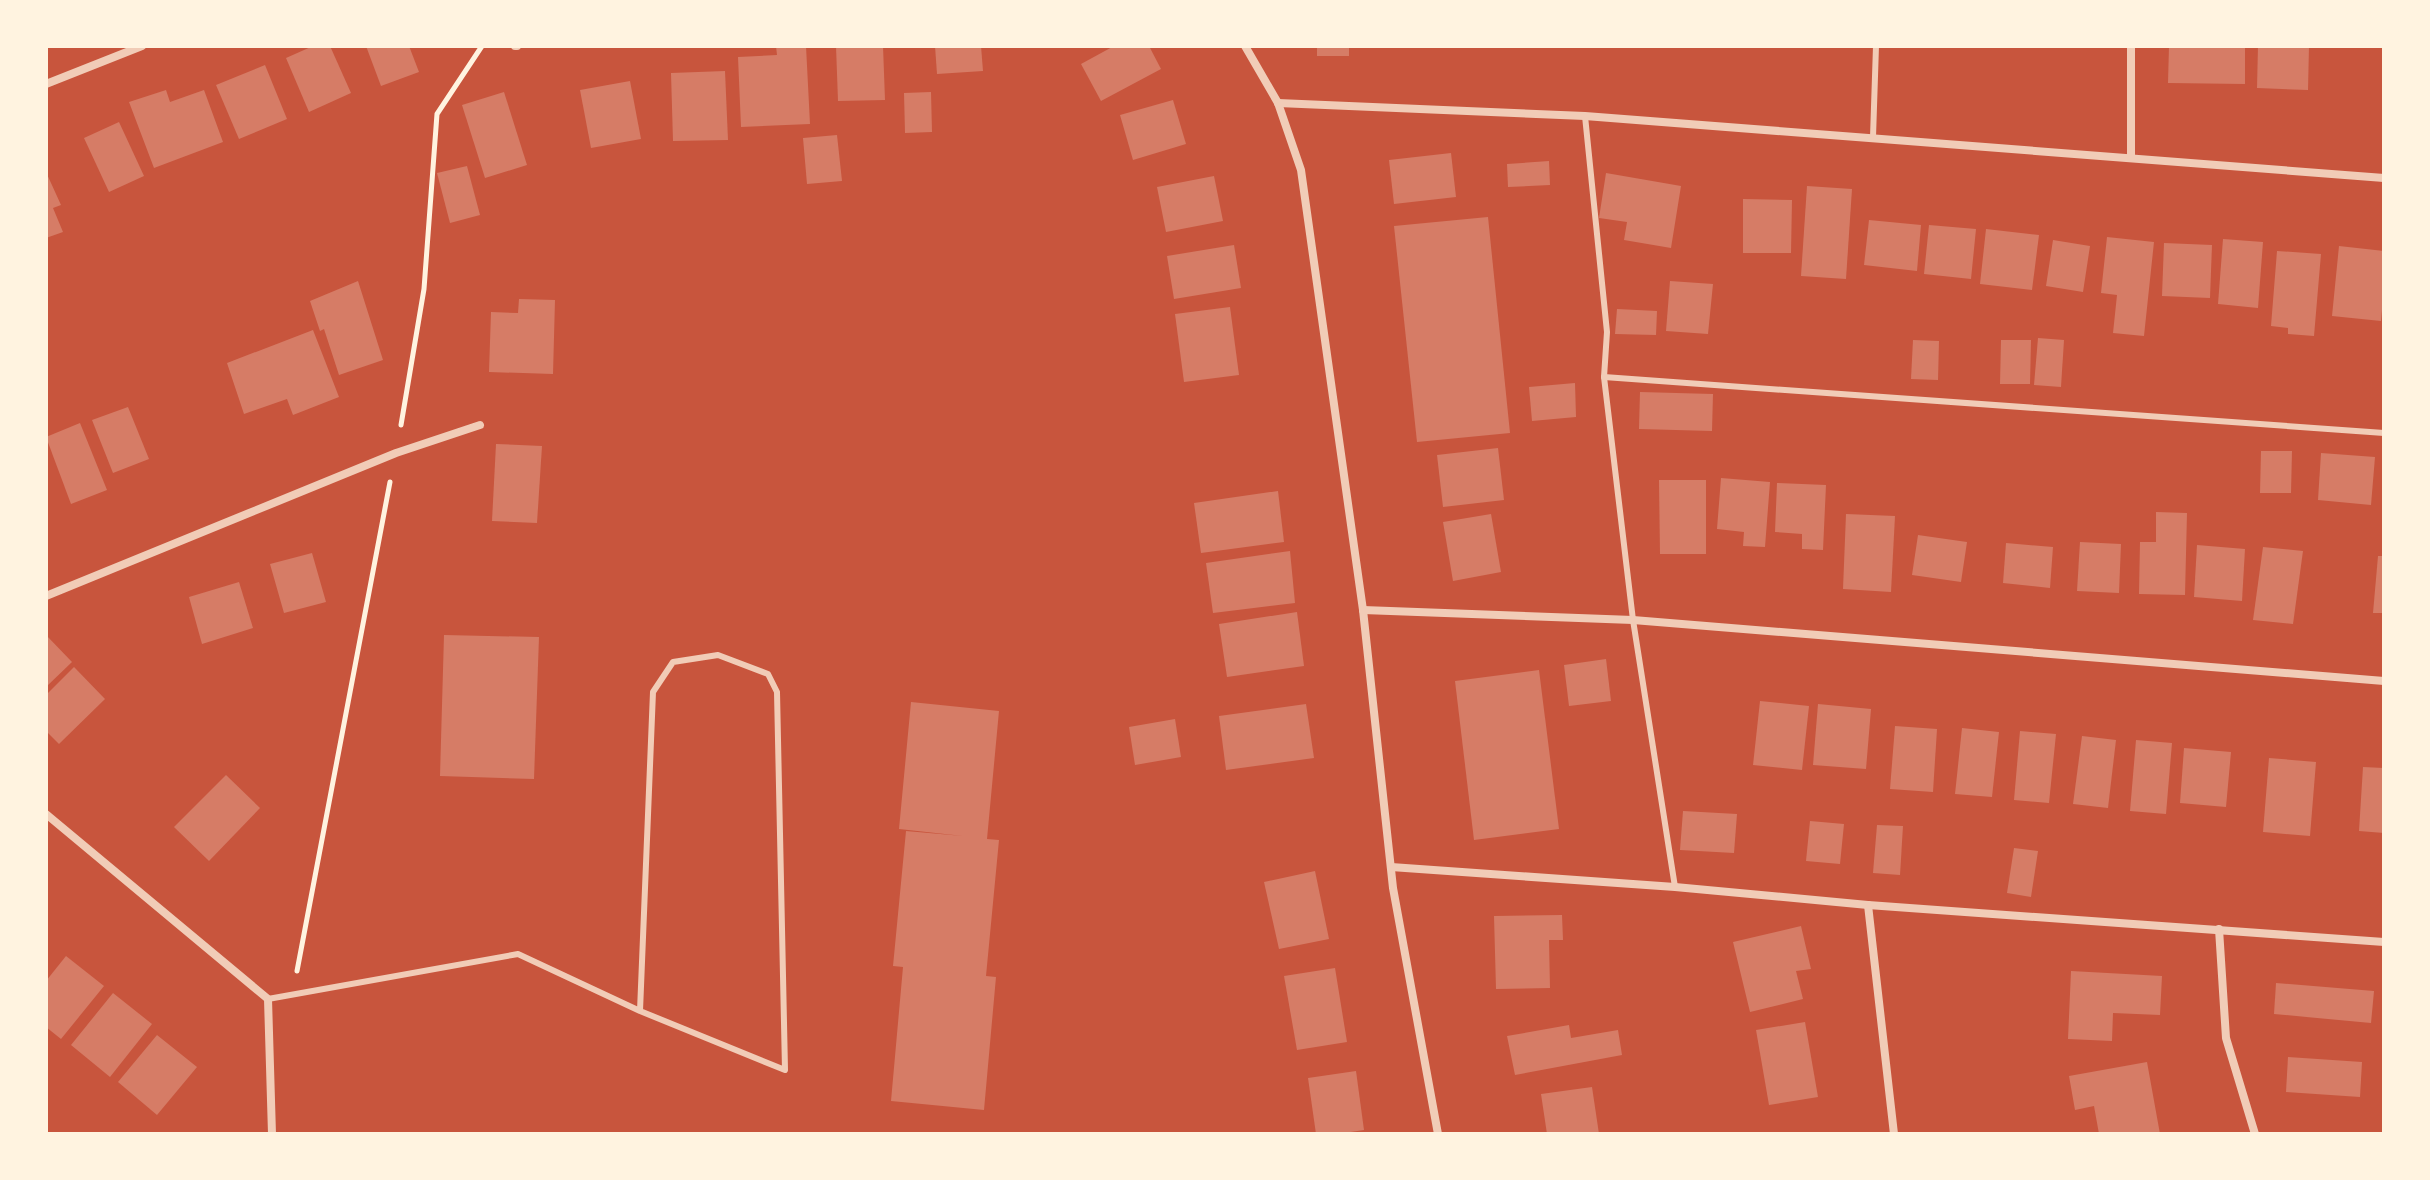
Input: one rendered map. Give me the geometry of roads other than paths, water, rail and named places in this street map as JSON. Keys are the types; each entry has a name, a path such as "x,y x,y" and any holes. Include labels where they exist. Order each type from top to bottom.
{"street":[{"path":"46,84 142,46"},
{"path":"1245,46 1278,103 1301,170 1363,610 1391,867 1438,1134"},
{"path":"2131,46 2131,158"},
{"path":"1278,103 1585,116 2384,178"},
{"path":"46,596 396,453 480,425"},
{"path":"1363,610 1633,620 2384,681"},
{"path":"46,814 268,999 272,1134"},
{"path":"1391,867 2384,942"},
{"path":"1868,905 1894,1134"},
{"path":"2219,929 2226,1038 2255,1134"}],"lane":[{"path":"1873,137 1876,46"},
{"path":"1585,116 1607,332 1604,377 1633,620 1675,887"},
{"path":"1604,377 2384,433"},
{"path":"268,999 518,954 640,1011 785,1070 777,692 768,674 718,655 673,662 653,692 640,1011"}]}
